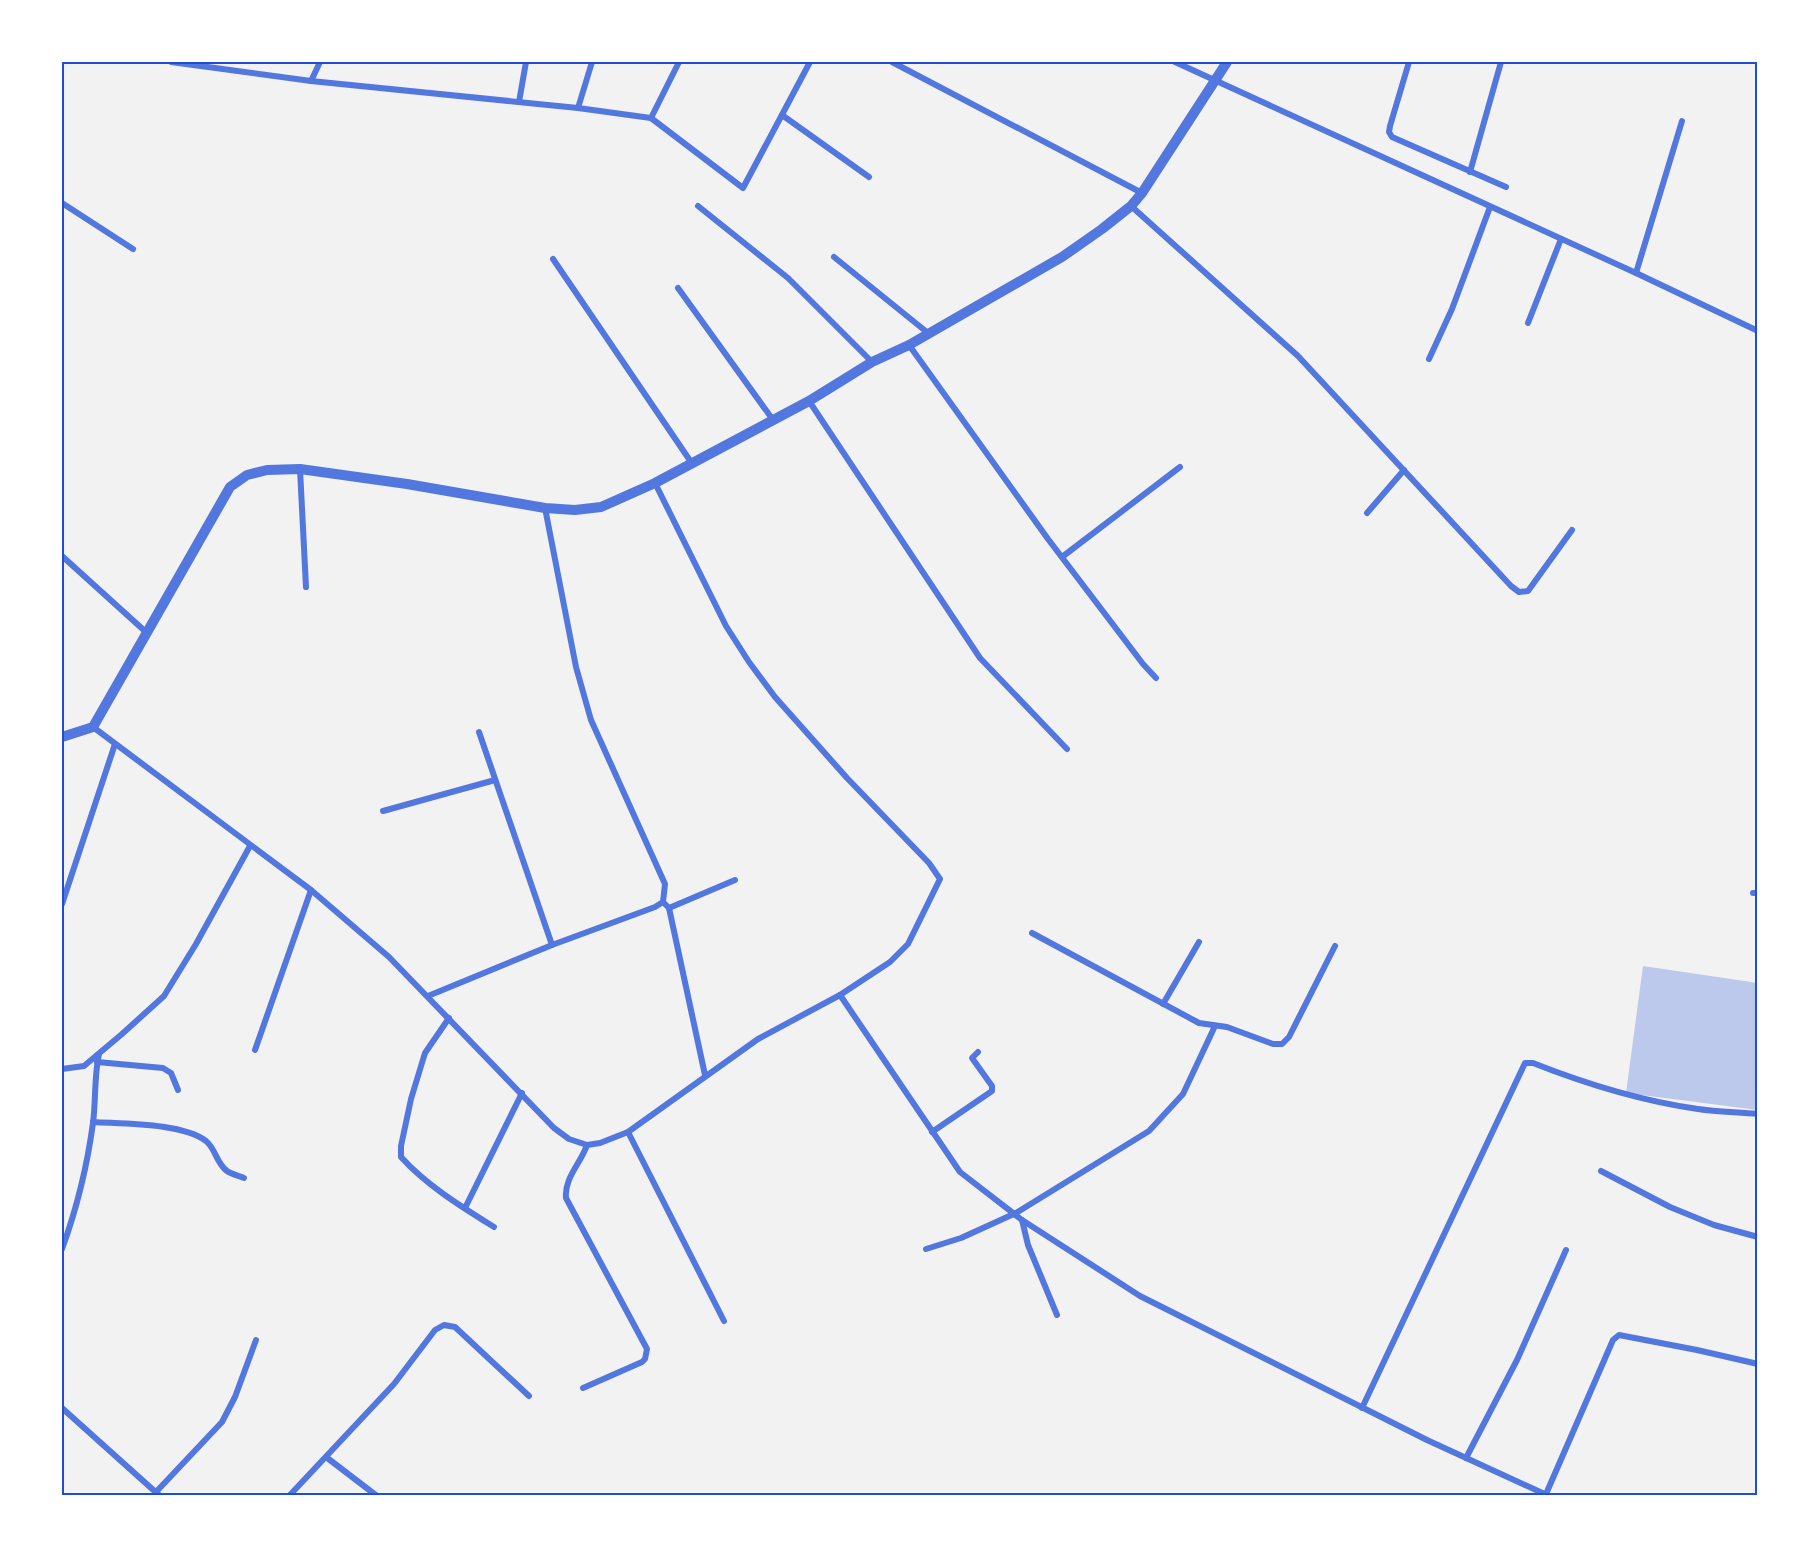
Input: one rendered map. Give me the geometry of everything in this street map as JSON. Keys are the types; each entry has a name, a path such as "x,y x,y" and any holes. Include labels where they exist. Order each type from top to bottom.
{"street":[{"path":"171,62 220,64 311,81 578,108 651,118 743,188 810,62"},
{"path":"311,81 320,62"},
{"path":"519,102 526,62"},
{"path":"578,108 592,62"},
{"path":"651,118 679,62"},
{"path":"892,62 1142,193"},
{"path":"1175,62 1636,273 1758,332"},
{"path":"62,737 93,728 230,487 247,475 267,470 300,469 406,484 545,508 574,510 601,507 655,483 809,401 872,362 909,345 1062,257 1102,229 1131,206 1142,193 1227,62"},
{"path":"1410,62 1389,132 1392,137 1506,187"},
{"path":"1470,172 1501,62"},
{"path":"782,115 869,177"},
{"path":"1636,273 1682,121"},
{"path":"62,202 133,249"},
{"path":"698,206 788,278 872,362"},
{"path":"1131,206 1298,356 1511,586 1520,592 1528,591 1572,530"},
{"path":"1430,359 1452,309 1490,207"},
{"path":"1528,323 1561,239"},
{"path":"834,257 927,333"},
{"path":"553,260 692,462"},
{"path":"678,288 773,420"},
{"path":"909,345 1062,557 1156,678"},
{"path":"809,401 980,658 1067,749"},
{"path":"1062,557 1180,467"},
{"path":"300,469 306,587"},
{"path":"1368,513 1404,470"},
{"path":"93,728 311,890 388,957 428,996 554,1128 569,1139 588,1145 600,1143 628,1132 758,1039 840,995 890,962 908,944 940,879 929,863 847,778 775,697 749,662 726,626 655,483"},
{"path":"545,508 576,667 591,720 664,884 663,902 669,908 705,1075"},
{"path":"62,556 147,633"},
{"path":"479,732 552,945"},
{"path":"62,904 115,744"},
{"path":"382,810 495,780"},
{"path":"62,1069 84,1066 164,996 196,944 250,846"},
{"path":"669,908 735,880"},
{"path":"255,1050 311,890"},
{"path":"428,996 663,902"},
{"path":"1032,933 1199,1023 1227,1028 1273,1044 1282,1044 1289,1037 1335,946"},
{"path":"1163,1004 1199,942"},
{"path":"840,995 960,1172 1016,1213 1022,1220 1140,1296 1362,1408 1547,1495 1613,1340 1619,1335 1758,1364"},
{"path":"449,1018 425,1053 400,1146 401,1157 410,1167 494,1227"},
{"path":"926,1249 961,1238 1016,1213 1149,1131 1183,1094 1215,1026"},
{"path":"932,1132 992,1091 992,1086 972,1058 978,1052"},
{"path":"62,1250 74,1217 86,1167 93,1122 99,1054"},
{"path":"97,1062 163,1068 171,1073 178,1090"},
{"path":"1362,1408 1525,1063 1533,1063 1580,1082 1648,1100 1698,1109 1758,1114"},
{"path":"465,1208 522,1093"},
{"path":"93,1122 177,1129 204,1140 212,1147 215,1156 227,1171 244,1178"},
{"path":"628,1132 724,1321"},
{"path":"583,1388 642,1362 647,1349 566,1198 567,1182 588,1145"},
{"path":"1601,1171 1670,1207 1714,1225 1758,1237"},
{"path":"1022,1220 1028,1245 1057,1315"},
{"path":"1466,1458 1517,1360 1566,1250"},
{"path":"289,1496 394,1384 435,1330 444,1326 455,1327 529,1396"},
{"path":"62,1408 158,1494 222,1422 235,1397 256,1340"},
{"path":"326,1457 377,1496"}],"building":[{"path":"1643,966 1758,983 1758,1110 1626,1093"}]}
